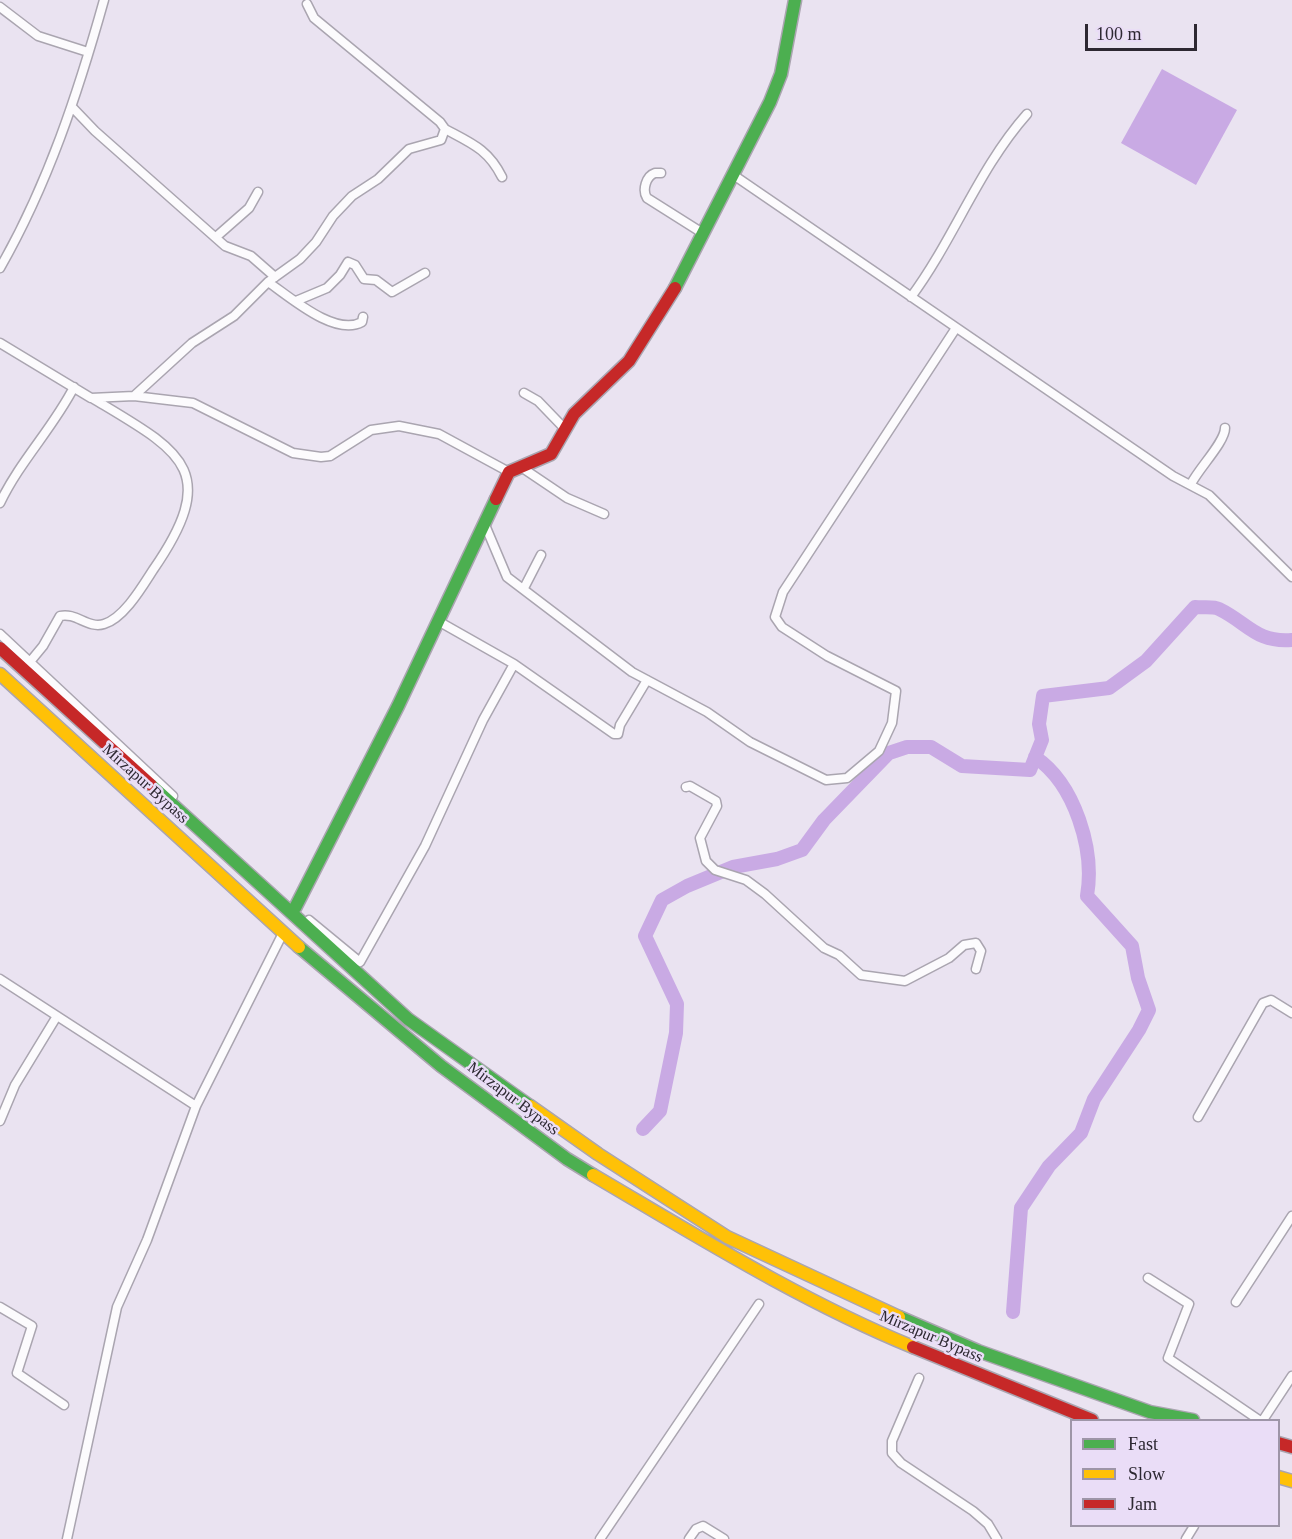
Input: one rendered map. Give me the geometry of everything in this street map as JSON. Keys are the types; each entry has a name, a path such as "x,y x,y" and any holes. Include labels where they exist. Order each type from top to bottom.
{"main road":[{"path":"295,908 515,469 551,454 574,414 637,351 692,260 781,74 795,0"},
{"path":"0,648 408,1019 466,1063 618,1167 727,1237 847,1295 978,1351 1149,1412 1188,1419"},
{"name":"Mirzapur Bypass","path":"0,674 324,970 441,1066 567,1160 694,1234 859,1325 1090,1419"}],"street":[{"path":"0,268 26,223 45,181 72,107 104,0"},
{"path":"307,4 314,18 444,129 485,151 502,177"},
{"path":"0,7 31,31 88,52"},
{"path":"72,107 95,131 216,237 232,250 251,256 271,279 296,301 332,322 351,327 362,322 363,317"},
{"path":"911,297 935,266 1004,140 1027,114"},
{"path":"134,396 192,343 244,307 271,279 309,250 333,216 352,196 378,179 410,148 441,140 444,129"},
{"path":"661,173 655,172 648,178 645,189 647,198 704,234"},
{"path":"732,174 1173,476 1209,495 1292,577"},
{"path":"216,237 249,208 258,192"},
{"path":"296,301 327,288 340,275 348,262 355,265 364,279 376,280 392,292 425,273"},
{"path":"485,525 502,571 632,672 707,712 750,742 826,780 847,778 874,758 883,746 892,723 896,691 826,656 782,627 775,617 776,609 783,592 956,328"},
{"path":"0,343 149,432 171,450 186,472 189,496 177,533 121,612 107,622 95,625 70,616 60,616 43,646 29,663"},
{"path":"0,503 21,465 66,403 74,387"},
{"path":"524,393 538,401 565,429"},
{"path":"91,398 134,396 193,403 281,447 321,458 330,456 358,437 384,426 427,430 515,469 567,498 604,514"},
{"path":"1191,484 1198,470 1225,436 1225,428"},
{"path":"524,588 541,555"},
{"path":"438,621 514,664 616,735 647,680"},
{"path":"0,634 295,908 360,962 425,846 477,730 514,664"},
{"path":"686,787 690,786 716,801 714,812 700,838 706,861 715,870 746,880 765,894 824,948 839,955 861,975 905,981 950,958 964,945 976,943 981,951 976,969"},
{"path":"67,1539 117,1307 147,1240 196,1106 283,933"},
{"path":"0,979 196,1106"},
{"path":"1197,1117 1263,1003 1271,1000 1292,1013"},
{"path":"0,1121 15,1085 57,1016"},
{"path":"1236,1302 1292,1216"},
{"path":"1148,1278 1189,1304 1168,1352 1168,1358 1260,1419"},
{"path":"600,1539 759,1304"},
{"path":"0,1307 32,1326 17,1373 64,1406"},
{"path":"1262,1419 1292,1376"},
{"path":"919,1378 892,1441 892,1453 901,1463 980,1516 997,1539"},
{"path":"689,1539 698,1527 703,1526 724,1539"}],"shaded area":[{"path":"1162,69 1237,110 1196,185 1121,143"}],"waterway":[{"path":"643,1129 660,1111 676,1033 677,1004 645,936 662,900 687,886 733,867 777,859 802,850 824,820 889,753 907,747 931,747 962,766 1030,770 1042,740 1039,724 1043,696 1109,688 1146,661 1195,607 1217,608 1261,635 1280,640 1292,640"},
{"path":"1013,1312 1021,1208 1049,1166 1081,1133 1094,1099 1139,1030 1149,1010 1138,978 1132,946 1087,896 1089,878 1085,839 1071,801 1049,769 1035,757"}],"traffic: fast":[{"path":"675,288 770,102 781,74 795,0"},
{"path":"295,908 398,706 496,499"},
{"path":"151,785 408,1019 530,1106"},
{"path":"299,947 441,1066 567,1159 593,1175"},
{"path":"899,1317 978,1351 1150,1412 1188,1419"}],"traffic: slow":[{"path":"0,674 299,947"},
{"path":"530,1106 598,1154 727,1237 899,1317"},
{"path":"593,1175 790,1288 871,1329 913,1347"},
{"path":"1280,1478 1292,1481"}],"traffic: jam":[{"path":"496,499 509,472 551,454 574,414 629,361 675,288"},
{"path":"0,648 151,785"},
{"path":"913,1347 1090,1419"},
{"path":"1280,1444 1292,1447"}]}
